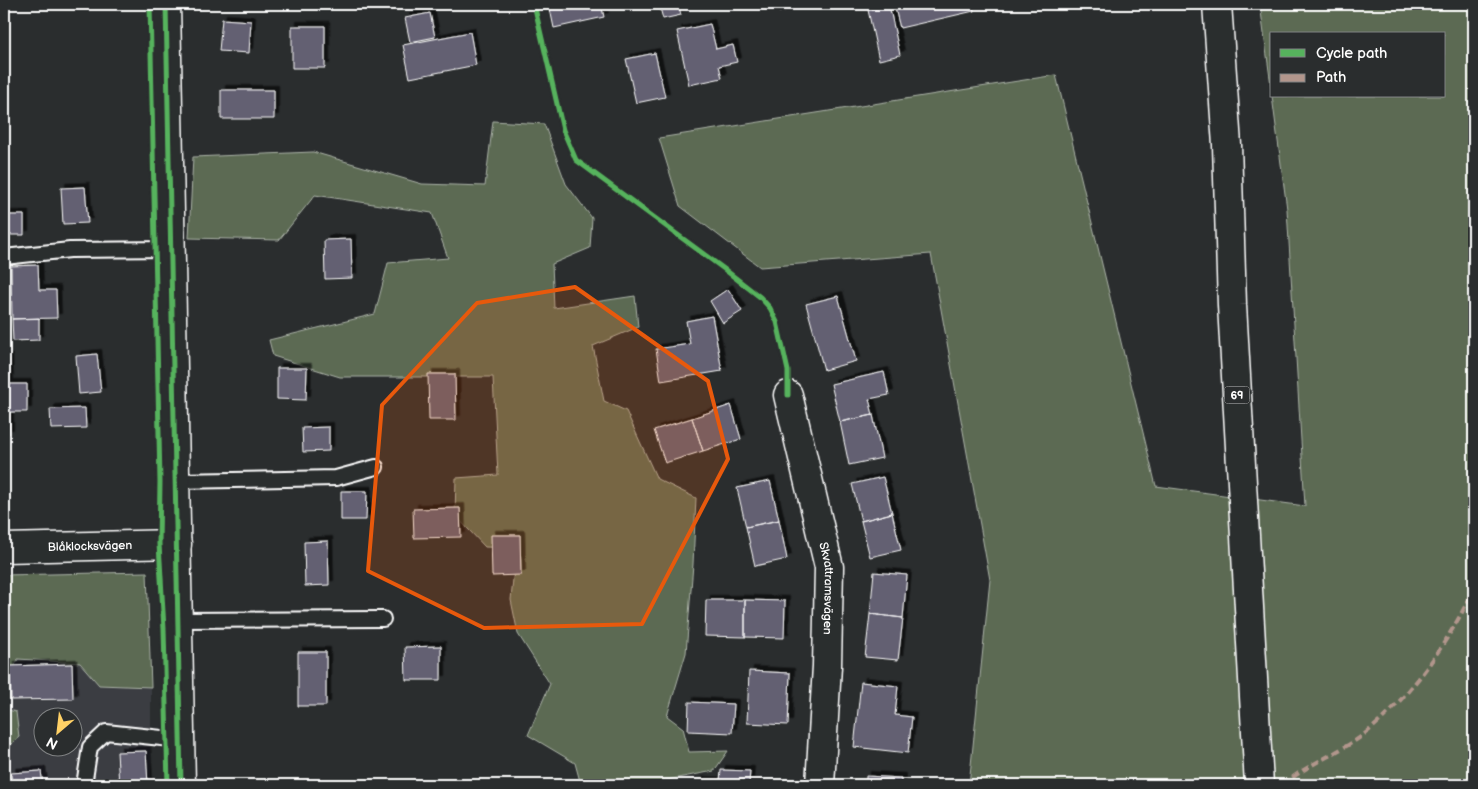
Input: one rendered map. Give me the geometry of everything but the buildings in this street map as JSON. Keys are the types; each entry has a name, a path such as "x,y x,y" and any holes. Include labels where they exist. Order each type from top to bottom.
{"street":[{"path":"166,4 181,785"},
{"name":"69","path":"1217,4 1259,785"},
{"name":"Skvattramsvägen","path":"788,395 829,567 827,666 820,785"},
{"name":"Blåklocksvägen","path":"4,548 176,544"}],"lane":[{"path":"4,257 70,250 171,249"},
{"path":"175,481 336,478 376,467"},
{"path":"178,620 383,619"},
{"path":"84,785 90,747 106,732 180,740"}],"highlighted area":[{"path":"575,287 708,381 728,459 642,624 484,628 368,571 382,405 477,303"}],"shaded area":[{"path":"18,659 80,663 99,685 151,687 151,785 4,785 4,750 16,712 4,709 4,690"}],"green space":[{"path":"1260,4 1474,4 1474,785 969,785 990,580 931,254 760,267 680,206 659,138 1056,75 1156,486 1305,506 1287,209 1272,98 1446,98 1446,32 1270,32 1270,78"},
{"path":"493,121 544,124 566,184 592,218 590,248 552,264 554,308 635,296 638,327 593,346 604,401 626,411 657,479 696,498 686,653 667,716 683,728 689,752 728,751 714,771 662,781 661,785 581,785 575,763 528,735 550,684 518,634 511,600 516,548 485,547 455,515 456,478 498,475 493,377 340,377 273,356 269,340 375,314 388,263 448,258 432,213 315,195 279,240 189,238 193,157 313,152 422,184 485,186"},
{"path":"147,572 151,687 99,685 80,663 18,659 4,690 4,575"},
{"path":"4,709 16,712 19,737 4,750"}],"marked path":[{"path":"1283,785 1303,770 1357,739 1383,718 1414,685 1428,666 1454,627 1474,588"}],"cycle path":[{"path":"150,4 160,482 159,544 164,629 168,785"},
{"path":"166,4 181,785"},
{"path":"534,4 563,130 576,160 724,269 760,297 770,308 777,322 788,371 788,395"}]}
